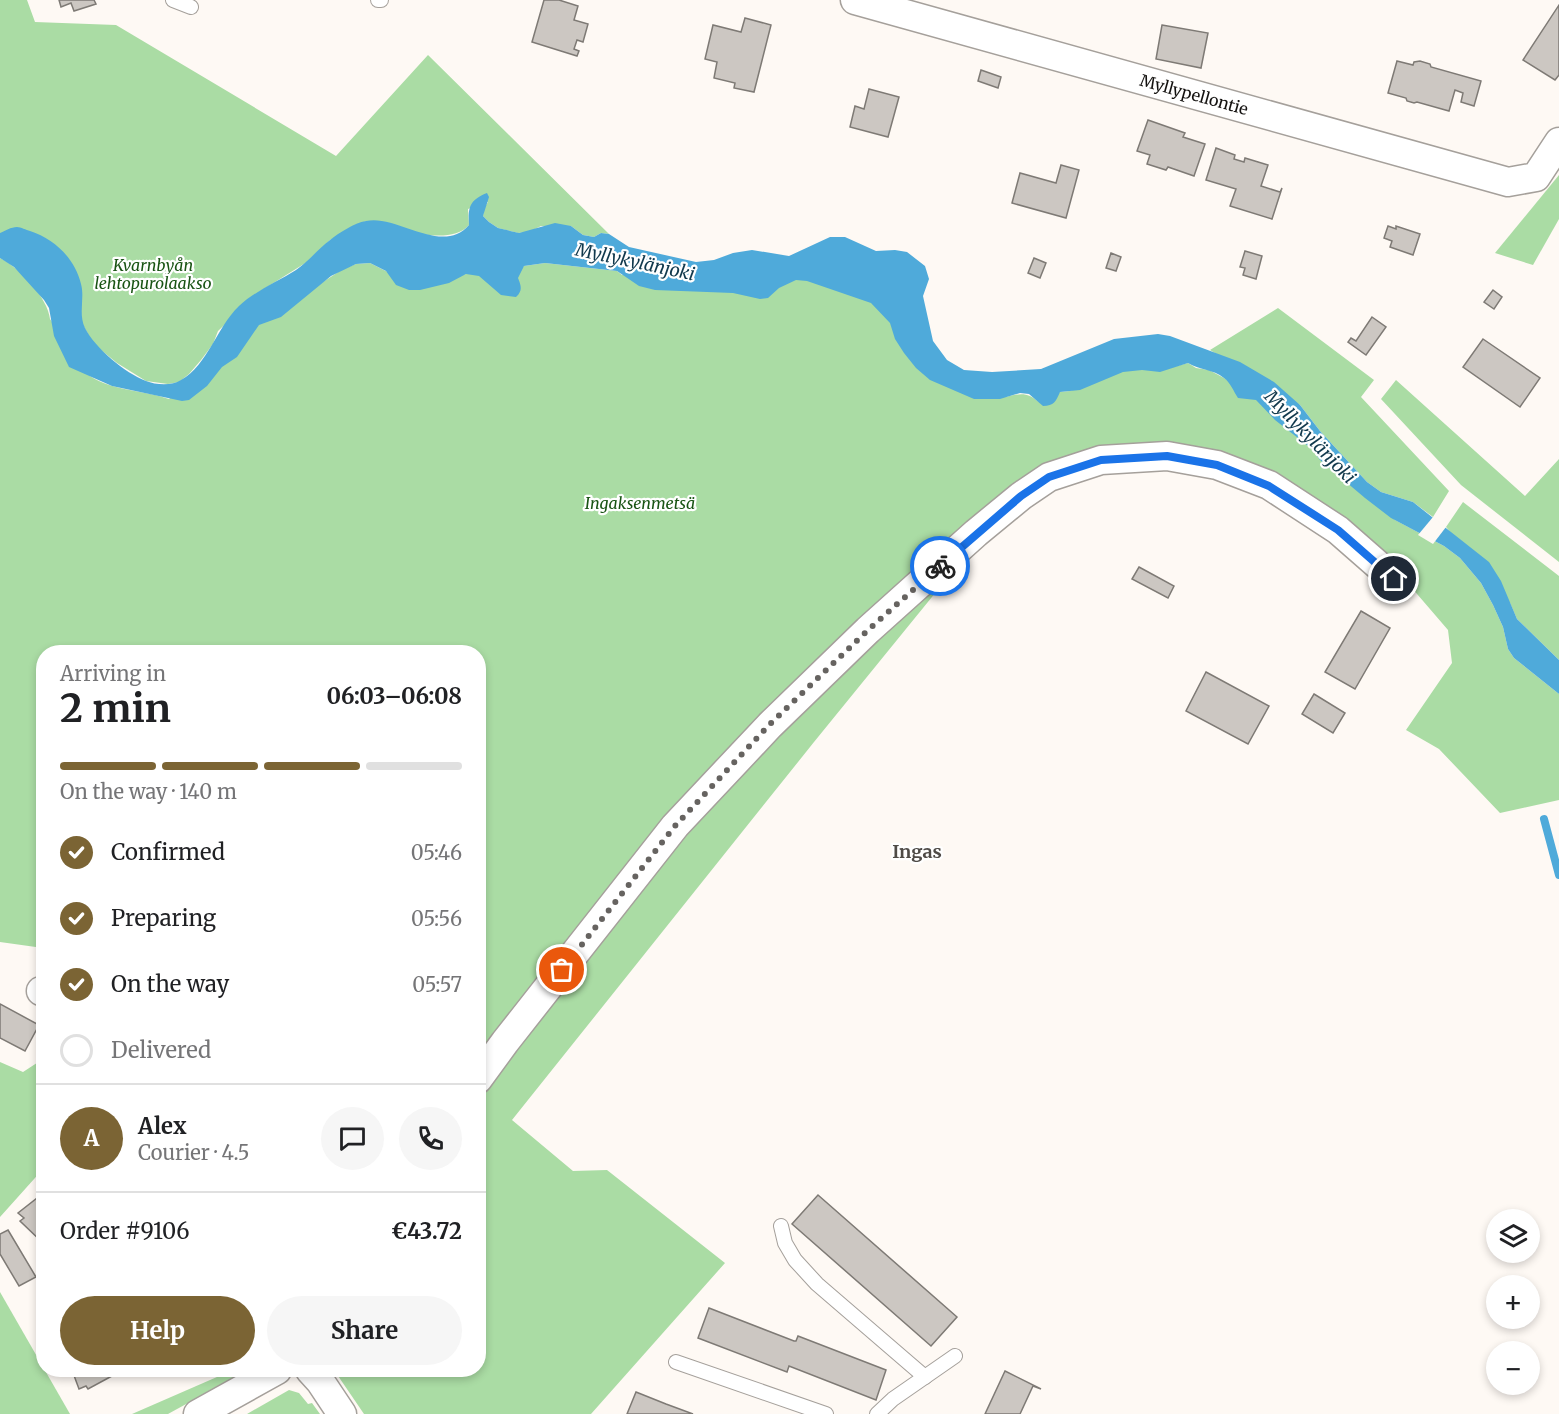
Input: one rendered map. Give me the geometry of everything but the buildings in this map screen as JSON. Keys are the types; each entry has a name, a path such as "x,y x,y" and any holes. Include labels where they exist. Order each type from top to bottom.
{"street":[{"name":"Myllypellontie","path":"855,0 1508,182 1536,177 1559,142"},
{"path":"486,1068 675,826 770,724 868,630 976,533 1021,496 1049,477 1101,460 1167,456 1217,465 1269,486 1338,530 1394,579"},
{"path":"198,1414 264,1377"},
{"path":"316,1377 342,1414"}],"lane":[{"path":"173,0 191,7"},
{"path":"781,1226 785,1243 795,1260 817,1284 925,1377"},
{"path":"877,1414 893,1399 955,1356"},
{"path":"676,1362 826,1414"}],"green space":[{"name":"Kvarnbyån lehtopurolaakso","path":"0,0 27,0 35,22 116,25 336,156 428,55 609,234 601,233 594,237 583,235 571,226 541,226 529,232 518,233 498,228 483,216 488,202 468,209 469,225 460,232 448,235 420,234 366,221 330,240 307,262 259,292 218,331 213,344 201,360 179,382 168,384 146,381 101,350 92,341 83,325 0,238"},
{"path":"1559,175 1559,219 1533,265 1495,253"},
{"name":"Ingaksenmetsä","path":"0,258 16,268 38,293 50,319 85,372 108,385 169,399 247,331 343,269 356,264 370,263 415,286 466,274 517,271 524,266 545,263 617,271 622,275 787,274 878,298 923,367 1006,397 1024,394 1039,402 1123,369 1173,367 1188,363 1196,368 1209,370 1251,395 1395,520 1444,546 1460,558 1481,583 1493,605 1503,627 1508,649 1514,658 1559,694 1559,800 1500,813 1439,749 1406,730 1452,663 1448,630 1405,580 1317,505 1238,457 1194,449 1074,457 971,549 512,1120 573,1171 607,1170 725,1263 591,1414 364,1414 339,1377 486,1377 486,645 36,645 36,947 0,942"},
{"path":"1278,308 1374,380 1361,397 1449,491 1433,517 1413,502 1381,492 1367,482 1320,431 1300,405 1210,350"},
{"path":"1396,380 1525,496 1559,459 1559,562 1461,485 1381,399"},
{"path":"1463,502 1559,576 1559,660 1517,619 1510,603 1446,527"},
{"path":"0,1062 23,1072 36,1064 36,1177 0,1217"},
{"path":"0,1292 36,1355 36,1377 49,1377 70,1414 0,1414"},
{"path":"217,1377 235,1377 168,1414 132,1414"},
{"path":"289,1390 299,1393 308,1404 312,1403 320,1414 247,1414"}],"water":[{"name":"Myllykylänjoki","path":"487,193 489,197 483,216 498,228 519,233 555,223 571,226 583,235 594,237 601,233 609,234 629,247 696,262 714,260 733,253 752,250 789,256 830,237 845,237 876,251 907,252 925,266 929,279 923,296 933,341 947,360 964,370 992,372 1041,369 1114,339 1158,334 1170,336 1240,362 1274,382 1300,405 1320,431 1367,482 1381,492 1413,502 1489,562 1501,581 1517,619 1559,660 1559,694 1514,658 1508,649 1503,627 1493,605 1481,583 1460,558 1444,546 1391,518 1365,498 1320,460 1312,449 1275,420 1256,400 1238,398 1224,378 1188,363 1160,372 1142,370 1123,372 1080,390 1060,392 1054,402 1047,406 1043,406 1029,394 1020,393 1000,399 974,399 930,380 916,368 895,339 890,323 871,303 807,281 796,280 779,288 768,298 760,299 733,293 655,290 639,286 617,271 545,263 524,266 518,278 521,288 516,297 501,295 479,276 466,274 449,283 420,290 409,290 396,285 386,271 370,263 356,264 331,276 281,317 259,325 237,357 222,367 207,386 189,400 182,401 112,386 69,367 54,336 49,308 44,300 14,267 0,258 0,233 20,227 48,239 63,251 74,266 82,289 83,323 96,344 111,359 138,377 154,383 169,384 181,380 198,365 239,306 259,291 296,270 342,231 361,222 378,220 433,236 458,233 469,225 469,214 473,202"}],"pier":[{"path":"1433,517 1446,527 1433,544 1418,535"}],"waterway":[{"path":"1544,819 1559,875"}],"way so far":[{"path":"562,970 675,826 770,724 868,630 940,566"}],"district":[{"name":"Ingas","path":"917,852"}],"route":[{"path":"940,566 1021,496 1049,477 1101,460 1167,456 1217,465 1269,486 1338,530 1394,579"}]}
